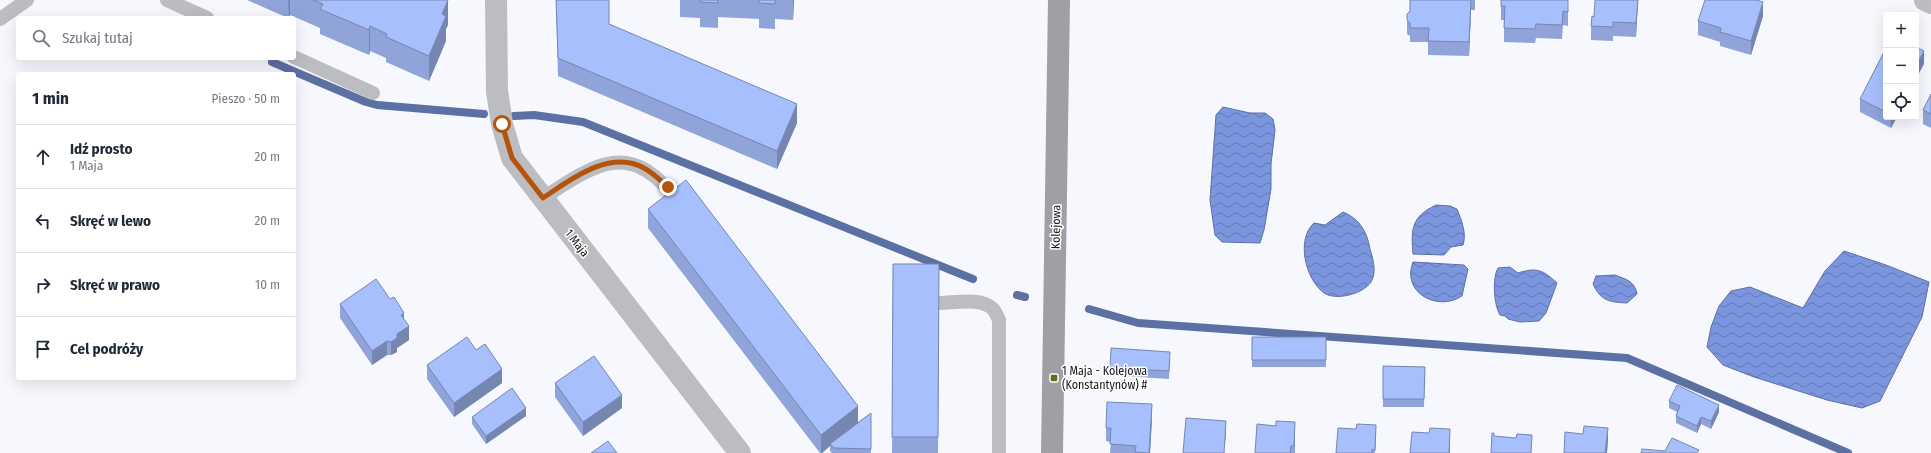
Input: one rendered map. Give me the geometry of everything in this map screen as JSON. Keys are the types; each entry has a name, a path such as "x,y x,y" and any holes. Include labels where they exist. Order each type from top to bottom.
{"street":[{"name":"1 Maja","path":"496,0 497,91 502,124 512,158 740,453"},
{"name":"Kolejowa","path":"1052,453 1059,0"},
{"path":"1925,0 1931,3"}],"lane":[{"path":"0,19 27,0"},
{"path":"167,0 203,16"},
{"path":"296,58 373,93"},
{"path":"543,198 580,174 605,164 624,162 643,167 668,187 680,204"},
{"path":"939,303 977,302 988,305 995,310 999,320 999,453"}],"water":[{"path":"1223,107 1250,113 1265,113 1273,119 1275,130 1271,164 1271,189 1264,230 1260,243 1222,242 1215,235 1210,200 1216,115"},
{"path":"1436,205 1450,206 1457,209 1464,231 1463,245 1451,247 1444,255 1413,254 1412,237 1414,225 1422,214"},
{"path":"1343,212 1354,218 1365,232 1373,261 1374,274 1371,282 1362,290 1349,295 1335,296 1324,293 1317,287 1308,269 1304,248 1308,230 1314,223 1325,225"},
{"path":"1844,251 1886,265 1929,282 1922,317 1880,401 1862,408 1827,400 1754,377 1723,365 1707,347 1711,327 1719,306 1731,291 1750,287 1803,308 1825,271"},
{"path":"1413,262 1464,265 1468,269 1462,296 1443,302 1424,297 1417,291 1412,283 1411,273"},
{"path":"1510,267 1518,273 1530,270 1539,271 1548,275 1557,283 1546,313 1539,321 1520,322 1500,315 1496,305 1494,292 1496,273 1498,268"},
{"path":"1615,275 1632,283 1636,290 1637,294 1627,303 1606,300 1599,294 1593,284 1596,276"}],"building":[{"path":"313,0 448,0 442,14 446,16 429,56 386,37 387,34 370,26 369,30 320,9 323,4"},
{"path":"556,0 609,0 609,24 797,104 777,151 558,58"},
{"path":"700,0 718,0 718,3 700,2"},
{"path":"759,0 775,0 775,4 759,3"},
{"path":"1410,0 1471,0 1469,42 1428,41 1429,28 1410,28 1410,23 1407,20 1407,14 1410,11"},
{"path":"1501,0 1568,0 1568,12 1563,11 1562,25 1536,24 1535,29 1504,28 1505,6 1501,6"},
{"path":"1595,0 1638,0 1636,23 1613,22 1613,27 1591,26 1592,16 1594,17"},
{"path":"1705,0 1757,0 1763,2 1751,41 1720,32 1721,28 1698,21"},
{"path":"1919,48 1924,51 1919,60"},
{"path":"1883,54 1883,110 1860,99"},
{"path":"1931,94 1931,114 1923,110"},
{"path":"686,180 858,406 821,435 648,209"},
{"path":"893,264 939,264 938,437 892,437"},
{"path":"376,279 390,299 394,297 404,313 401,315 409,326 397,334 397,338 391,342 387,341 372,351 340,304"},
{"path":"467,337 476,350 485,344 502,369 454,403 427,365"},
{"path":"1252,337 1326,337 1326,360 1252,360"},
{"path":"1111,348 1170,352 1169,371 1110,368"},
{"path":"594,356 622,395 583,422 555,383"},
{"path":"1383,366 1425,367 1424,399 1383,399"},
{"path":"1677,385 1719,405 1711,421 1701,417 1697,426 1676,416 1680,406 1669,401"},
{"path":"512,388 526,408 486,436 472,417"},
{"path":"1107,402 1152,404 1149,453 1135,452 1136,446 1110,444 1111,428 1106,428"},
{"path":"871,413 871,449 834,448 830,444"},
{"path":"1186,418 1226,421 1224,453 1183,453"},
{"path":"1276,421 1295,422 1294,446 1291,446 1290,453 1255,453 1257,424 1276,426"},
{"path":"1357,424 1376,425 1375,450 1372,449 1372,453 1336,453 1338,428 1356,429"},
{"path":"1584,426 1608,428 1605,453 1564,453 1565,432 1583,434"},
{"path":"1430,428 1450,429 1449,453 1410,453 1412,432 1429,433"},
{"path":"1492,433 1494,433 1494,436 1516,438 1517,434 1532,435 1531,453 1491,453"},
{"path":"1672,438 1699,450 1697,453 1641,453 1642,449 1665,451"},
{"path":"608,441 617,453 591,453"}],"waterway":[{"path":"272,62 296,72"},
{"path":"296,72 366,102 377,105 484,114"},
{"path":"514,116 534,115 583,122 973,279"},
{"path":"1017,295 1025,297"},
{"path":"1089,309 1138,323 1627,358 1848,453"}],"place":[{"name":"1 Maja - Kolejowa (Konstantynów) #","path":"1054,378"}],"route":[{"path":"502,124 512,158 543,198 580,174 605,164 624,162 643,167 668,187"}]}
